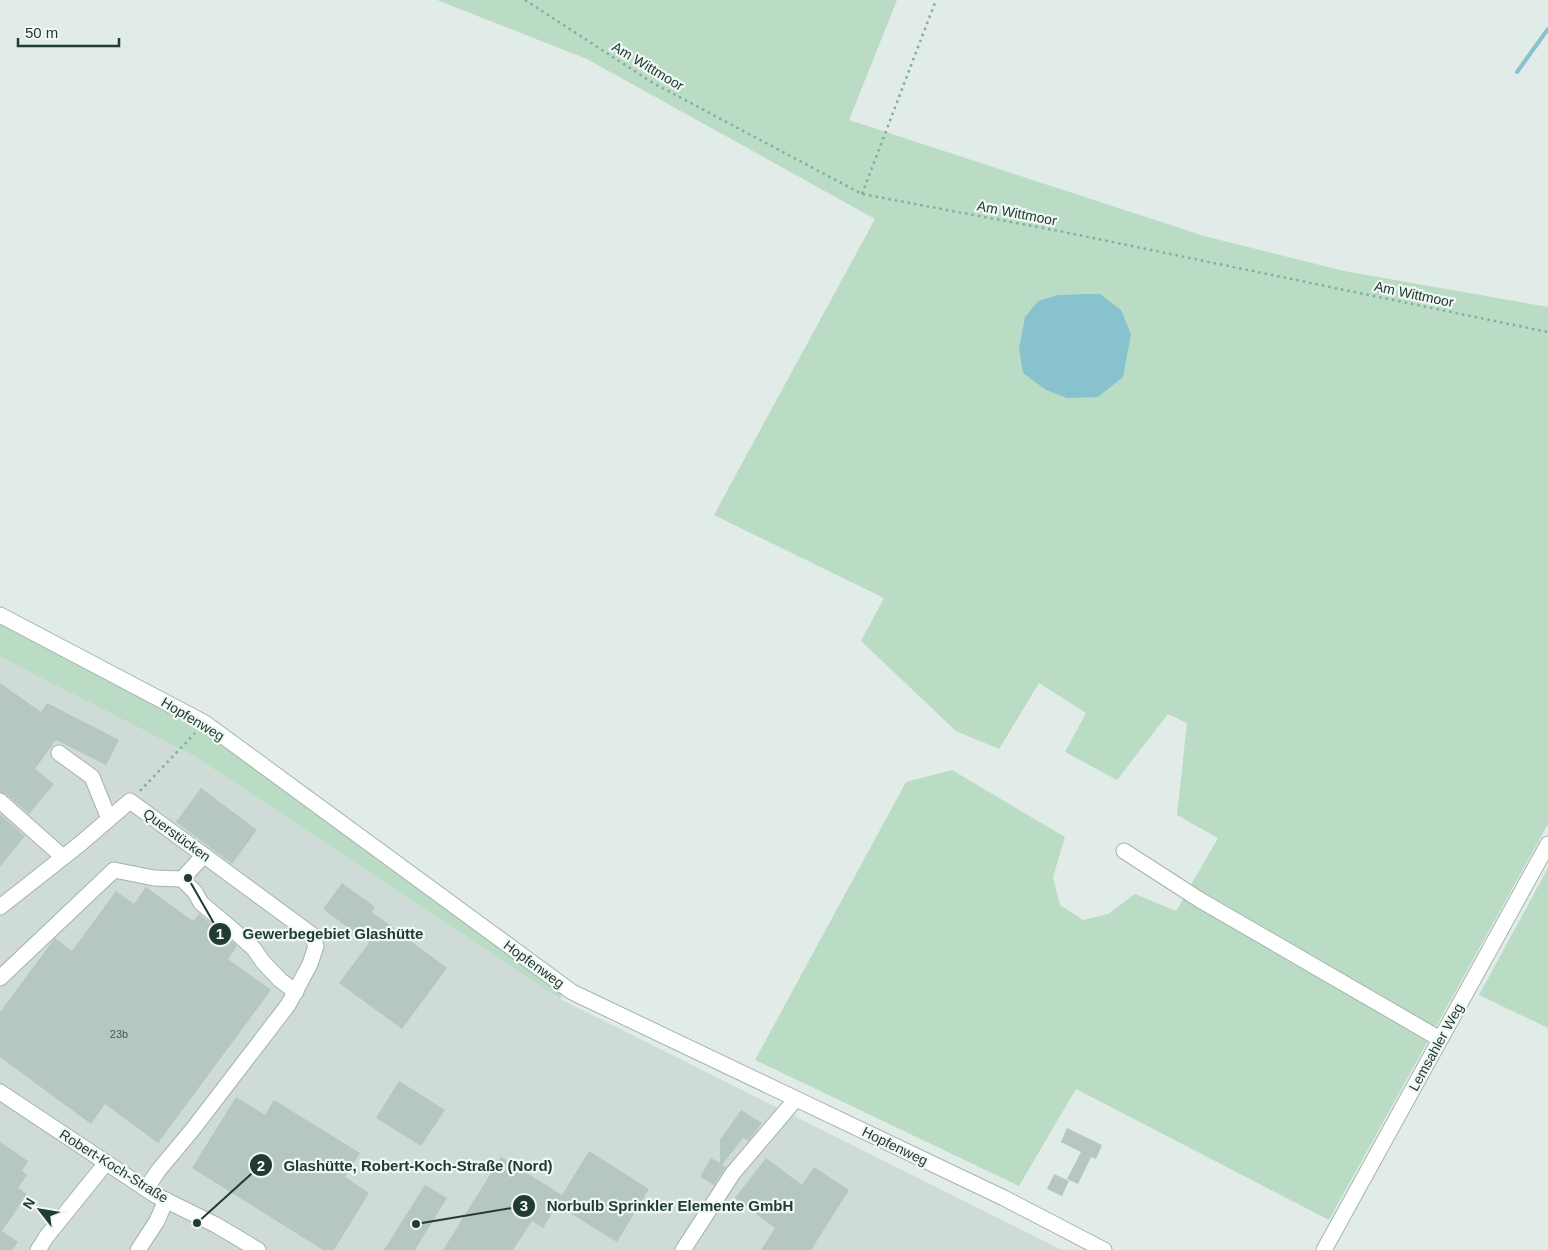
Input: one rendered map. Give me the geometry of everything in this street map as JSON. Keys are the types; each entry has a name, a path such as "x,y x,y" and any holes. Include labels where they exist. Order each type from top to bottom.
{"street":[{"name":"Hopfenweg","path":"0,615 205,723 572,992 1004,1198 1104,1250"},
{"path":"59,753 92,777 109,819"},
{"path":"0,801 63,857"},
{"name":"Querstücken","path":"0,906 130,801 311,934 316,946 310,964 296,992"},
{"name":"Lemsahler Weg","path":"1324,1250 1548,844"},
{"path":"1124,851 1209,905 1440,1039"},
{"path":"182,879 204,855"},
{"path":"0,978 114,870 154,878 182,879 195,892 200,903 254,949 280,980 296,992 288,1005 146,1189"},
{"name":"Robert-Koch-Straße","path":"0,1092 146,1189 216,1225 258,1250"},
{"path":"683,1250 734,1173 796,1099"},
{"path":"38,1250 47,1236 106,1163"},
{"path":"138,1250 157,1221 166,1200"}],"path":[{"name":"Am Wittmoor","path":"525,0 654,83 862,194 1059,231 1548,332"},
{"path":"862,194 936,0"},
{"path":"130,801 205,723"}],"shaded area":[{"path":"0,657 194,756 560,999 1062,1250 0,1250"}],"green space":[{"path":"437,0 897,0 849,120 1204,236 1344,271 1548,307 1548,824 1329,1220 1076,1089 1019,1186 755,1060 906,782 952,770 1065,837 1053,877 1060,905 1083,920 1108,914 1135,894 1176,911 1218,838 1177,815 1187,723 1168,714 1117,780 1065,752 1086,713 1039,683 999,749 956,731 861,641 884,598 714,515 875,219 587,59","holes":["1101,294 1025,317 1038,301 1057,295"]},
{"path":"0,623 190,723 564,991 560,999 194,756 0,657"},
{"path":"1548,868 1548,1028 1479,995"}],"water":[{"path":"1100,294 1121,310 1131,334 1123,377 1098,397 1067,398 1046,390 1023,373 1019,349 1025,317 1038,301 1057,295"}],"building":[{"path":"0,683 41,712 47,703 119,740 106,765 56,740 35,769 54,784 29,814 6,794 0,792"},
{"path":"201,788 257,830 232,864 176,822"},
{"path":"0,814 25,836 0,867"},
{"path":"342,883 375,907 372,912 447,968 402,1029 339,983 369,943 323,909"},
{"path":"146,887 193,921 199,914 237,946 228,959 271,990 158,1143 105,1104 91,1124 0,1057 0,1012 55,938 72,951 116,891 134,904"},
{"path":"399,1081 445,1110 421,1146 376,1118"},
{"path":"236,1097 265,1115 274,1100 360,1153 345,1177 369,1193 334,1250 323,1250 192,1168"},
{"path":"741,1110 762,1123 748,1141 743,1138 722,1165 726,1167 714,1185 700,1177 711,1158 720,1163 720,1140"},
{"path":"1067,1128 1102,1145 1096,1159 1091,1157 1078,1184 1067,1179 1081,1152 1061,1142"},
{"path":"0,1142 28,1161 22,1171 27,1175 18,1188 27,1194 2,1231 18,1242 12,1250 0,1250"},
{"path":"589,1151 649,1189 617,1242 557,1205 543,1228 532,1221 513,1250 443,1250 501,1157 562,1195"},
{"path":"766,1158 802,1185 814,1167 849,1190 811,1250 761,1250 775,1228 735,1198"},
{"path":"1054,1174 1069,1181 1062,1196 1047,1189"},
{"path":"425,1185 447,1198 415,1250 384,1250"}],"waterway":[{"path":"1517,72 1548,29"}],"place":[{"name":"Gewerbegebiet Glashütte","path":"188,878"},
{"name":"Glashütte, Robert-Koch-Straße (Nord)","path":"197,1223"},
{"name":"Norbulb Sprinkler Elemente GmbH","path":"416,1224"}]}
